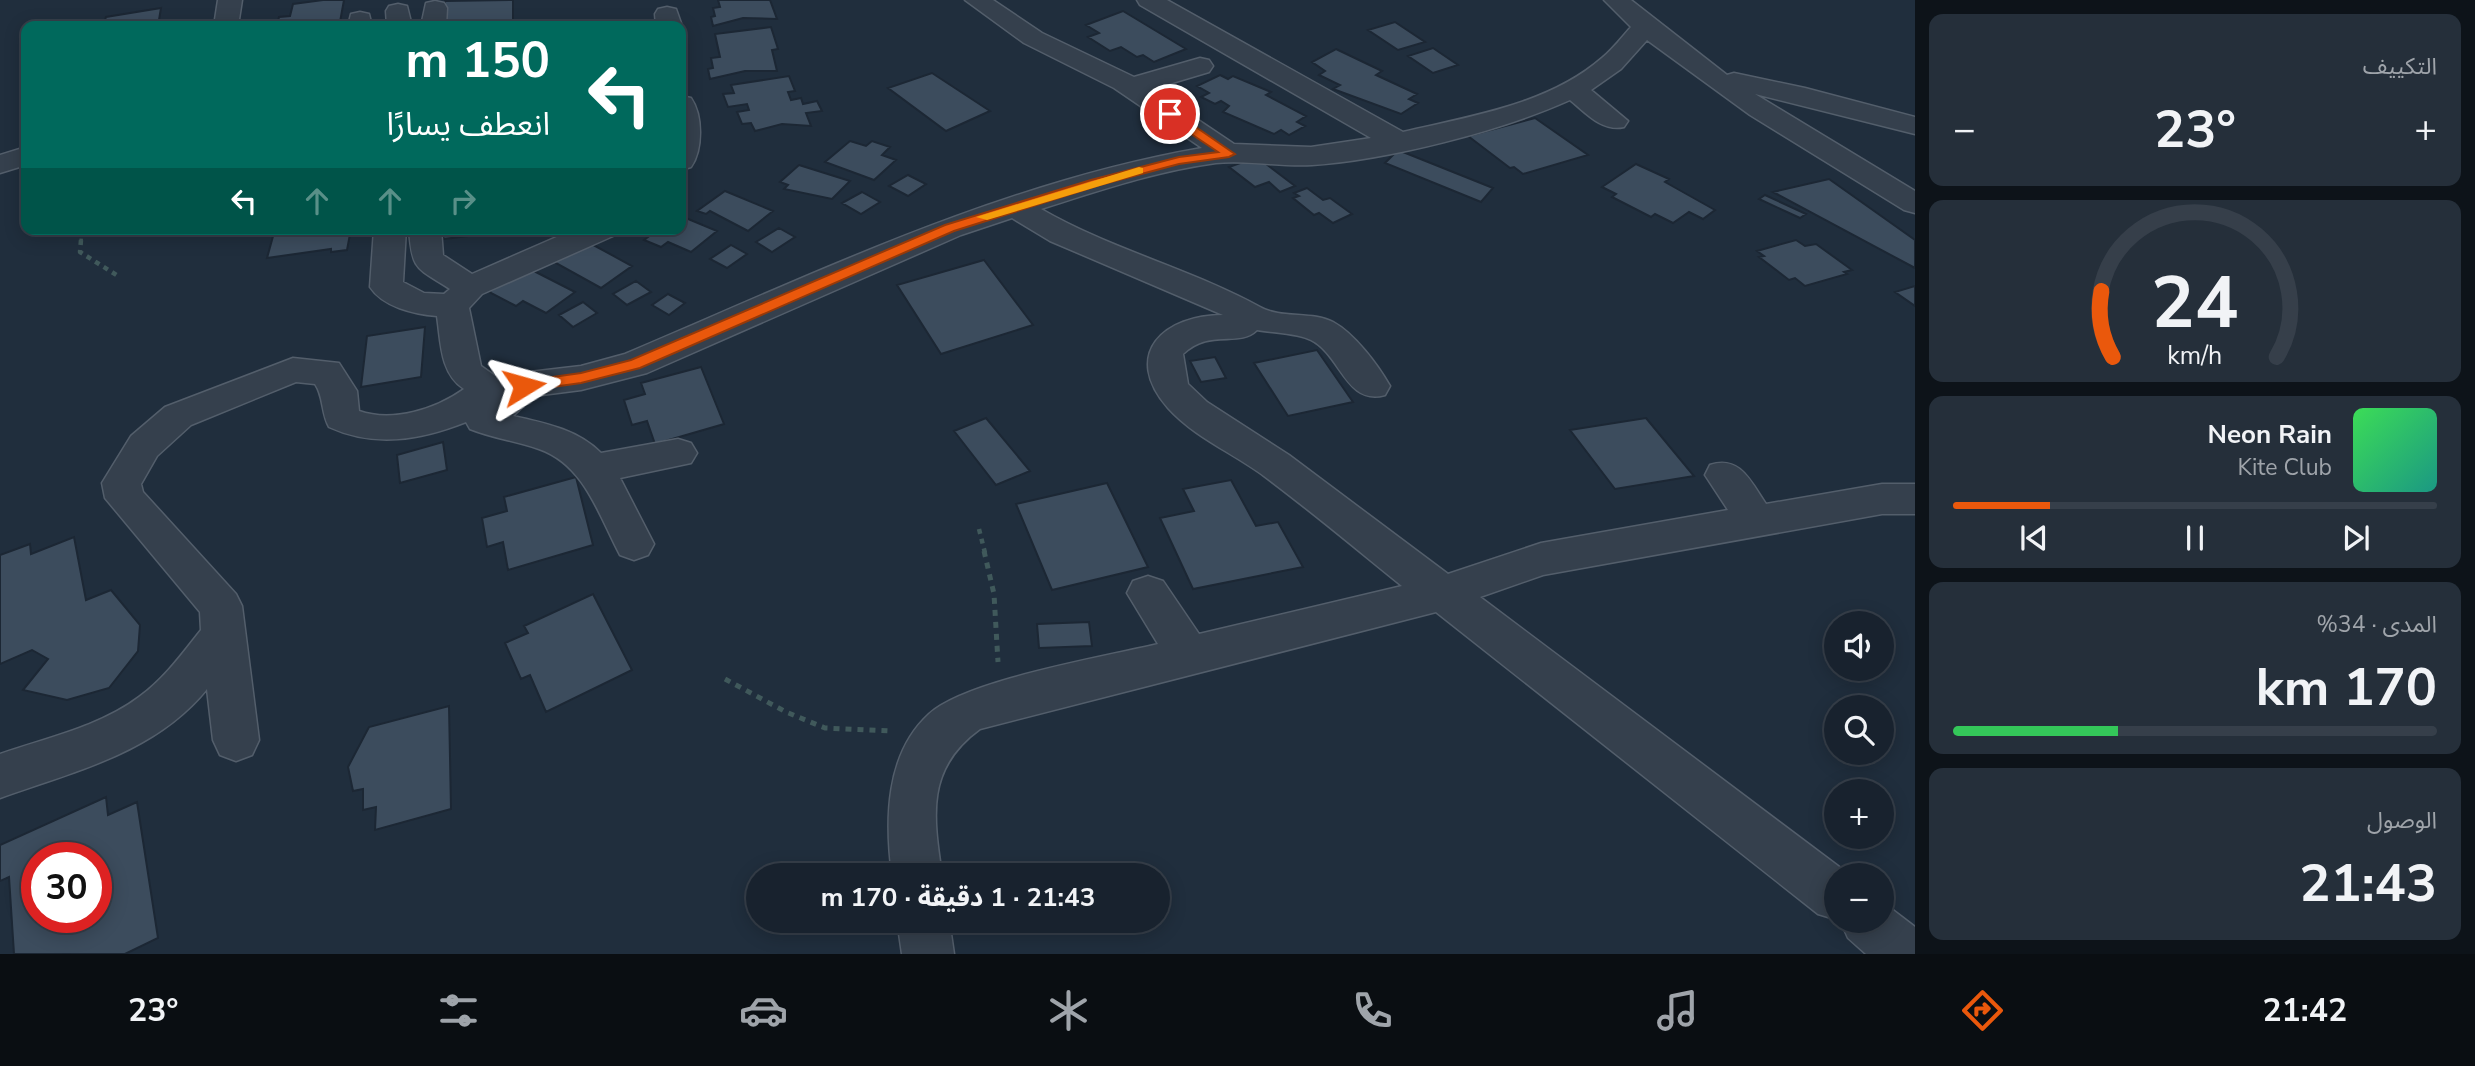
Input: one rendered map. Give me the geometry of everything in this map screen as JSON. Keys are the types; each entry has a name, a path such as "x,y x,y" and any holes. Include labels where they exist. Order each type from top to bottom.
{"street":[{"path":"227,21 230,0"},
{"path":"977,0 1033,38 1131,88 1229,154"},
{"path":"1161,6 1205,0"},
{"path":"1616,0 1645,27 1716,78 1915,204"},
{"path":"1161,6 1399,142"},
{"path":"236,740 221,606 125,498 121,483 144,446 178,416 293,370 326,372 338,391 342,418 357,427 388,428 454,413 506,388 581,378 635,364 950,228 1179,160 1229,154 1311,156 1399,142 1518,113 1573,89 1612,63 1645,27"},
{"path":"1131,88 1200,66"},
{"path":"1716,78 1805,96 1915,126"},
{"path":"1573,89 1614,121"},
{"path":"0,164 21,158"},
{"path":"1016,207 1061,234 1244,311 1250,317 1321,330 1336,342 1372,386"},
{"path":"390,235 386,287 418,303 461,296 589,235"},
{"path":"425,235 427,259 461,296 464,372 506,388"},
{"path":"1250,317 1240,327 1198,328 1177,337 1166,351 1166,373 1175,393 1192,409 1276,465 1824,888"},
{"path":"506,388 483,420 515,433 552,439 573,449 592,469 615,504 634,544"},
{"path":"592,469 678,453"},
{"path":"1724,475 1757,521"},
{"path":"916,863 913,821 919,766 936,738 963,716 1000,702 1443,593 1541,559 1882,499 1915,499"},
{"path":"1148,593 1188,655"},
{"path":"0,776 76,748 147,717 194,673 223,635"},
{"path":"925,933 928,954"},
{"path":"1882,933 1907,954"}],"path":[{"path":"81,235 80,252 118,276"},
{"path":"979,529 994,594 1000,702"},
{"path":"725,679 825,728 849,732 874,727 912,735 919,766"}],"building":[{"path":"344,0 340,21 278,21 279,17 290,16 293,4"},
{"path":"513,0 513,21 443,21 445,1"},
{"path":"718,0 770,0 777,19 743,18 713,26 711,17 715,16 713,8 720,7"},
{"path":"161,8 159,21 97,21 105,20 106,17"},
{"path":"1123,11 1186,49 1154,62 1143,55 1137,57 1121,47 1110,51 1088,37 1099,33 1086,25"},
{"path":"1395,22 1425,42 1398,50 1368,30"},
{"path":"771,27 778,49 772,50 777,71 745,71 710,79 708,69 713,68 711,58 720,57 715,34"},
{"path":"1433,48 1458,65 1433,73 1408,56"},
{"path":"1336,49 1382,71 1376,75 1417,94 1409,99 1418,103 1401,114 1333,89 1340,85 1319,75 1325,71 1312,62"},
{"path":"932,73 990,111 946,131 888,88"},
{"path":"1220,75 1228,79 1233,76 1271,92 1266,95 1306,116 1297,122 1305,126 1289,135 1281,130 1274,134 1223,112 1229,106 1221,101 1215,104 1201,97 1209,93 1197,86"},
{"path":"789,76 795,91 788,92 791,100 801,98 803,104 817,101 822,111 806,113 811,126 782,124 755,131 751,123 742,124 737,112 749,110 747,104 728,107 723,94 734,93 731,85"},
{"path":"1535,118 1588,155 1523,174 1514,167 1510,168 1468,136"},
{"path":"850,141 866,146 872,141 890,147 882,155 896,160 874,180 825,162"},
{"path":"1398,150 1493,188 1481,202 1385,163"},
{"path":"1257,157 1295,186 1280,192 1269,182 1255,187 1229,167"},
{"path":"1636,164 1669,179 1665,182 1715,210 1703,219 1689,212 1673,223 1655,214 1651,217 1612,197 1616,194 1602,187"},
{"path":"799,165 850,181 832,199 784,189 788,185 780,182"},
{"path":"908,175 926,184 908,196 889,186"},
{"path":"1829,179 1915,240 1915,268 1773,192"},
{"path":"1307,188 1323,200 1330,198 1352,214 1333,223 1319,213 1314,215 1293,198 1299,196 1294,193"},
{"path":"725,191 773,211 748,231 710,211 706,214 697,211"},
{"path":"862,192 880,202 861,214 842,203"},
{"path":"1765,195 1806,214 1800,218 1759,199"},
{"path":"686,218 717,231 691,252 668,242 661,247 644,240 648,237 643,235 686,235"},
{"path":"779,228 795,237 772,252 756,242"},
{"path":"273,235 350,235 347,250 331,252 331,249 267,258"},
{"path":"444,235 476,235 443,239"},
{"path":"1796,240 1805,246 1816,244 1852,270 1844,272 1847,274 1805,286 1795,278 1789,280 1759,257 1764,256 1757,251"},
{"path":"586,241 632,266 601,288 554,262"},
{"path":"731,245 747,254 727,268 710,259"},
{"path":"984,260 1033,325 941,354 897,285"},
{"path":"526,267 575,292 546,313 523,301 516,306 489,292"},
{"path":"636,281 651,292 627,305 613,294"},
{"path":"1915,286 1915,306 1895,292"},
{"path":"668,294 685,303 669,315 652,305"},
{"path":"583,302 597,313 573,327 559,315"},
{"path":"425,327 421,377 361,387 367,336"},
{"path":"1317,350 1353,402 1288,416 1254,363"},
{"path":"1215,357 1226,378 1201,382 1190,361"},
{"path":"701,367 724,424 655,444 647,421 632,425 624,400 645,394 641,383"},
{"path":"986,418 1030,471 996,485 954,431"},
{"path":"1646,418 1694,476 1615,489 1570,430"},
{"path":"443,442 447,470 400,483 397,455"},
{"path":"576,477 593,545 508,570 503,542 487,547 482,518 507,511 504,497"},
{"path":"1231,480 1256,526 1278,522 1303,567 1193,589 1160,518 1194,511 1183,489"},
{"path":"1107,483 1148,567 1052,590 1016,504"},
{"path":"74,537 86,600 111,590 140,625 138,651 109,688 67,700 23,690 48,659 32,650 0,664 0,555 30,544 31,554"},
{"path":"593,594 632,670 546,712 530,675 521,679 505,643 528,633 524,626"},
{"path":"1089,622 1092,646 1039,648 1037,624"},
{"path":"449,706 451,809 375,830 376,807 363,810 363,789 353,791 348,767 369,727"},
{"path":"106,797 108,815 137,802 158,938 125,954 14,954 9,877 0,881 0,845"}],"slow traffic":[{"path":"983,217 1139,171"}],"route":[{"path":"524,386 581,378 635,364 950,228 1095,182 1179,160 1229,154 1170,114"}]}
